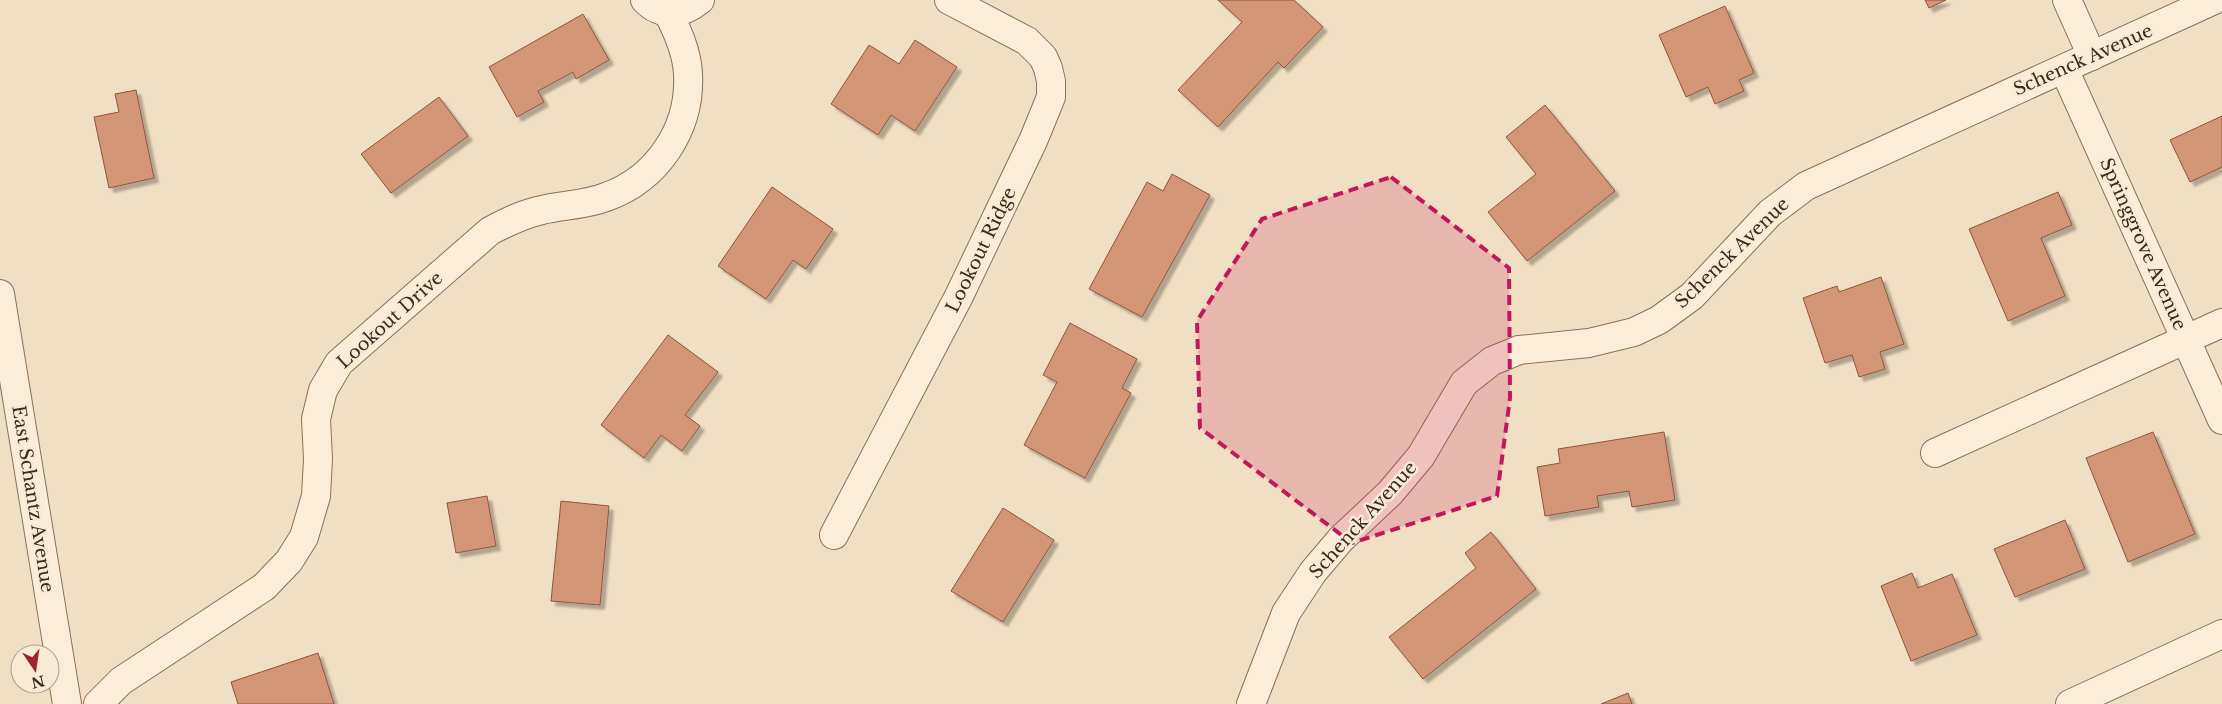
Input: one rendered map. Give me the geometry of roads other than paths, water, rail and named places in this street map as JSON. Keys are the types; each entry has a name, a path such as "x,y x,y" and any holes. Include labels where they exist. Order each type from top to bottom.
{"street":[{"name":"Lookout Drive","path":"656,6 678,12 700,0"},
{"name":"Lookout Ridge","path":"834,535 959,296 1033,141 1051,97 1051,81 1048,68 1043,57 1027,41 949,0"},
{"path":"2067,0 2092,56"},
{"name":"Schenck Avenue","path":"1250,704 1286,613 1313,572 1341,539 1390,494 1420,456 1464,382 1492,361 1519,350 1589,343 1634,332 1659,320 1692,296 1770,213 1806,186 1854,162 2214,0"},
{"name":"Lookout Drive","path":"98,704 122,681 264,587 289,561 304,537 316,496 318,459 316,419 323,390 339,363 490,231 514,218 542,210 604,198 627,188 654,168 670,148 684,117 688,75 686,58 677,30 656,6"},
{"name":"Springgrove Avenue","path":"2064,69 2222,420"},
{"name":"East Schantz Avenue","path":"0,294 67,704"},
{"path":"1935,453 2222,323"},
{"path":"2070,704 2222,634"}]}
